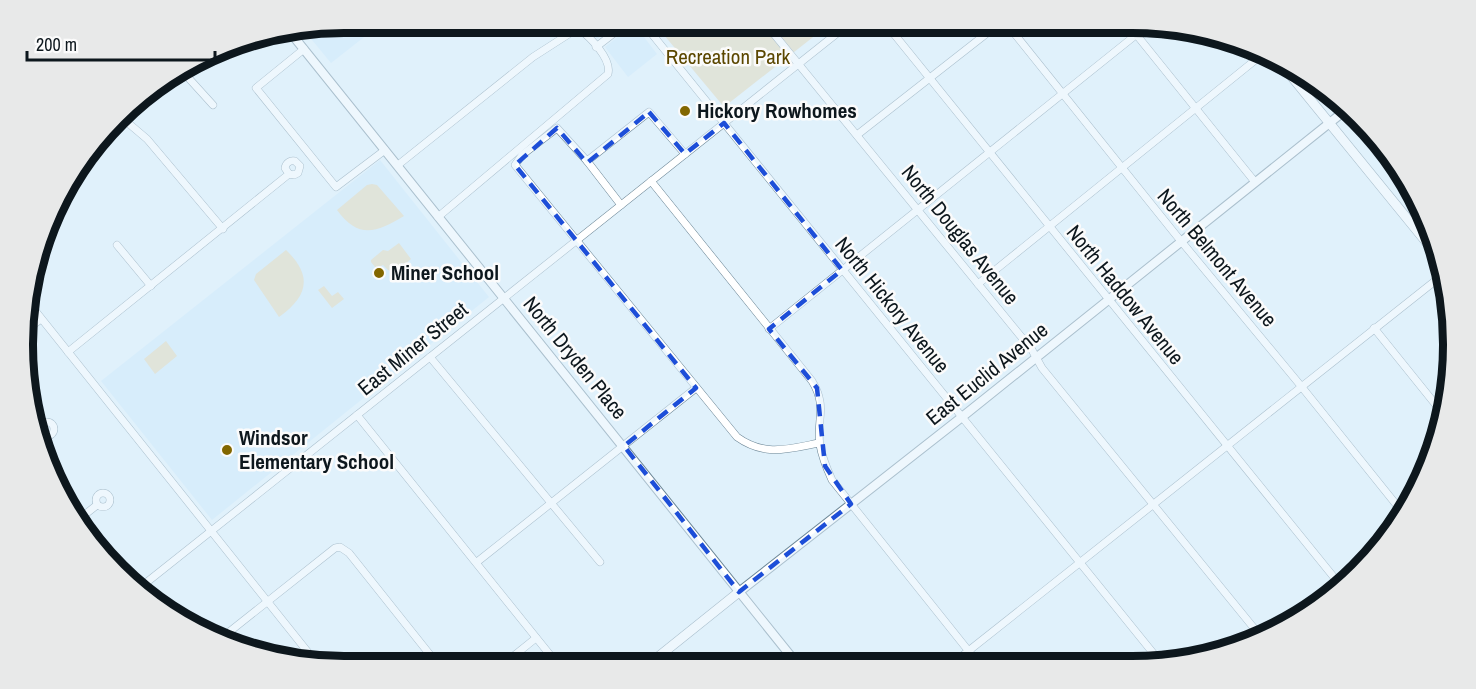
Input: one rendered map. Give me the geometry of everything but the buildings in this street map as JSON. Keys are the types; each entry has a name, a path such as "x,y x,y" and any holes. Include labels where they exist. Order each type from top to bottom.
{"main road":[{"path":"1293,78 1424,240"},
{"name":"East Euclid Avenue","path":"661,655 739,592"}],"street":[{"path":"398,165 533,57 570,33"},
{"path":"438,217 608,74 609,64 584,33"},
{"path":"596,47 613,33"},
{"name":"North Hickory Avenue","path":"652,33 1155,655"},
{"name":"North Douglas Avenue","path":"774,33 1256,630"},
{"name":"East Miner Street","path":"145,584 836,33"},
{"name":"North Haddow Avenue","path":"894,33 1336,580"},
{"path":"857,135 985,33"},
{"name":"North Belmont Avenue","path":"1015,33 1398,506"},
{"path":"769,329 1136,34 1255,182"},
{"name":"North Dryden Place","path":"294,37 791,656"},
{"path":"304,49 256,88 336,187 385,150"},
{"path":"978,284 1256,59"},
{"path":"187,76 213,105"},
{"path":"586,161 649,112 685,154"},
{"name":"East Euclid Avenue","path":"739,592 1341,114"},
{"path":"126,122 147,139 223,229"},
{"path":"621,205 557,128 522,155 515,165 730,429 746,443 761,450 819,443"},
{"path":"68,352 289,174"},
{"path":"651,181 817,388 822,412 819,443 825,466 832,480 973,656"},
{"path":"117,245 151,286"},
{"path":"962,656 1436,280"},
{"path":"35,311 309,654"},
{"path":"34,324 41,319"},
{"path":"1374,328 1437,406"},
{"path":"430,357 600,562"},
{"path":"477,562 696,388"},
{"path":"357,415 551,656"},
{"path":"84,516 97,505"},
{"path":"228,633 335,548 340,547 349,553 431,656"},
{"path":"514,656 536,638"}],"highlighted area":[{"path":"649,112 685,154 724,123 842,270 769,329 817,388 825,466 851,504 739,592 624,446 696,388 515,165 557,128 587,163"}],"shaded area":[{"path":"369,33 331,63 308,36"},
{"path":"592,33 605,33 597,39"},
{"path":"623,33 641,33 657,54 628,77 605,47"},
{"name":"Windsor Elementary School","path":"380,160 489,297 212,520 101,381"}],"green space":[{"name":"Recreation Park","path":"662,33 818,33 724,107"},
{"path":"367,185 377,185 404,216 376,229 360,229 352,226 337,210"},
{"path":"399,243 411,259 391,271 383,265 375,267 371,260 383,250 388,251"},
{"path":"286,250 300,268 304,285 296,301 279,317 254,280 256,274"},
{"path":"324,286 332,296 338,292 344,299 332,308 318,290"},
{"path":"166,341 177,356 155,374 144,359"}],"place":[{"name":"Hickory Rowhomes","path":"685,111"},
{"name":"Miner School","path":"379,273"},
{"name":"Windsor Elementary School","path":"227,450"}]}
